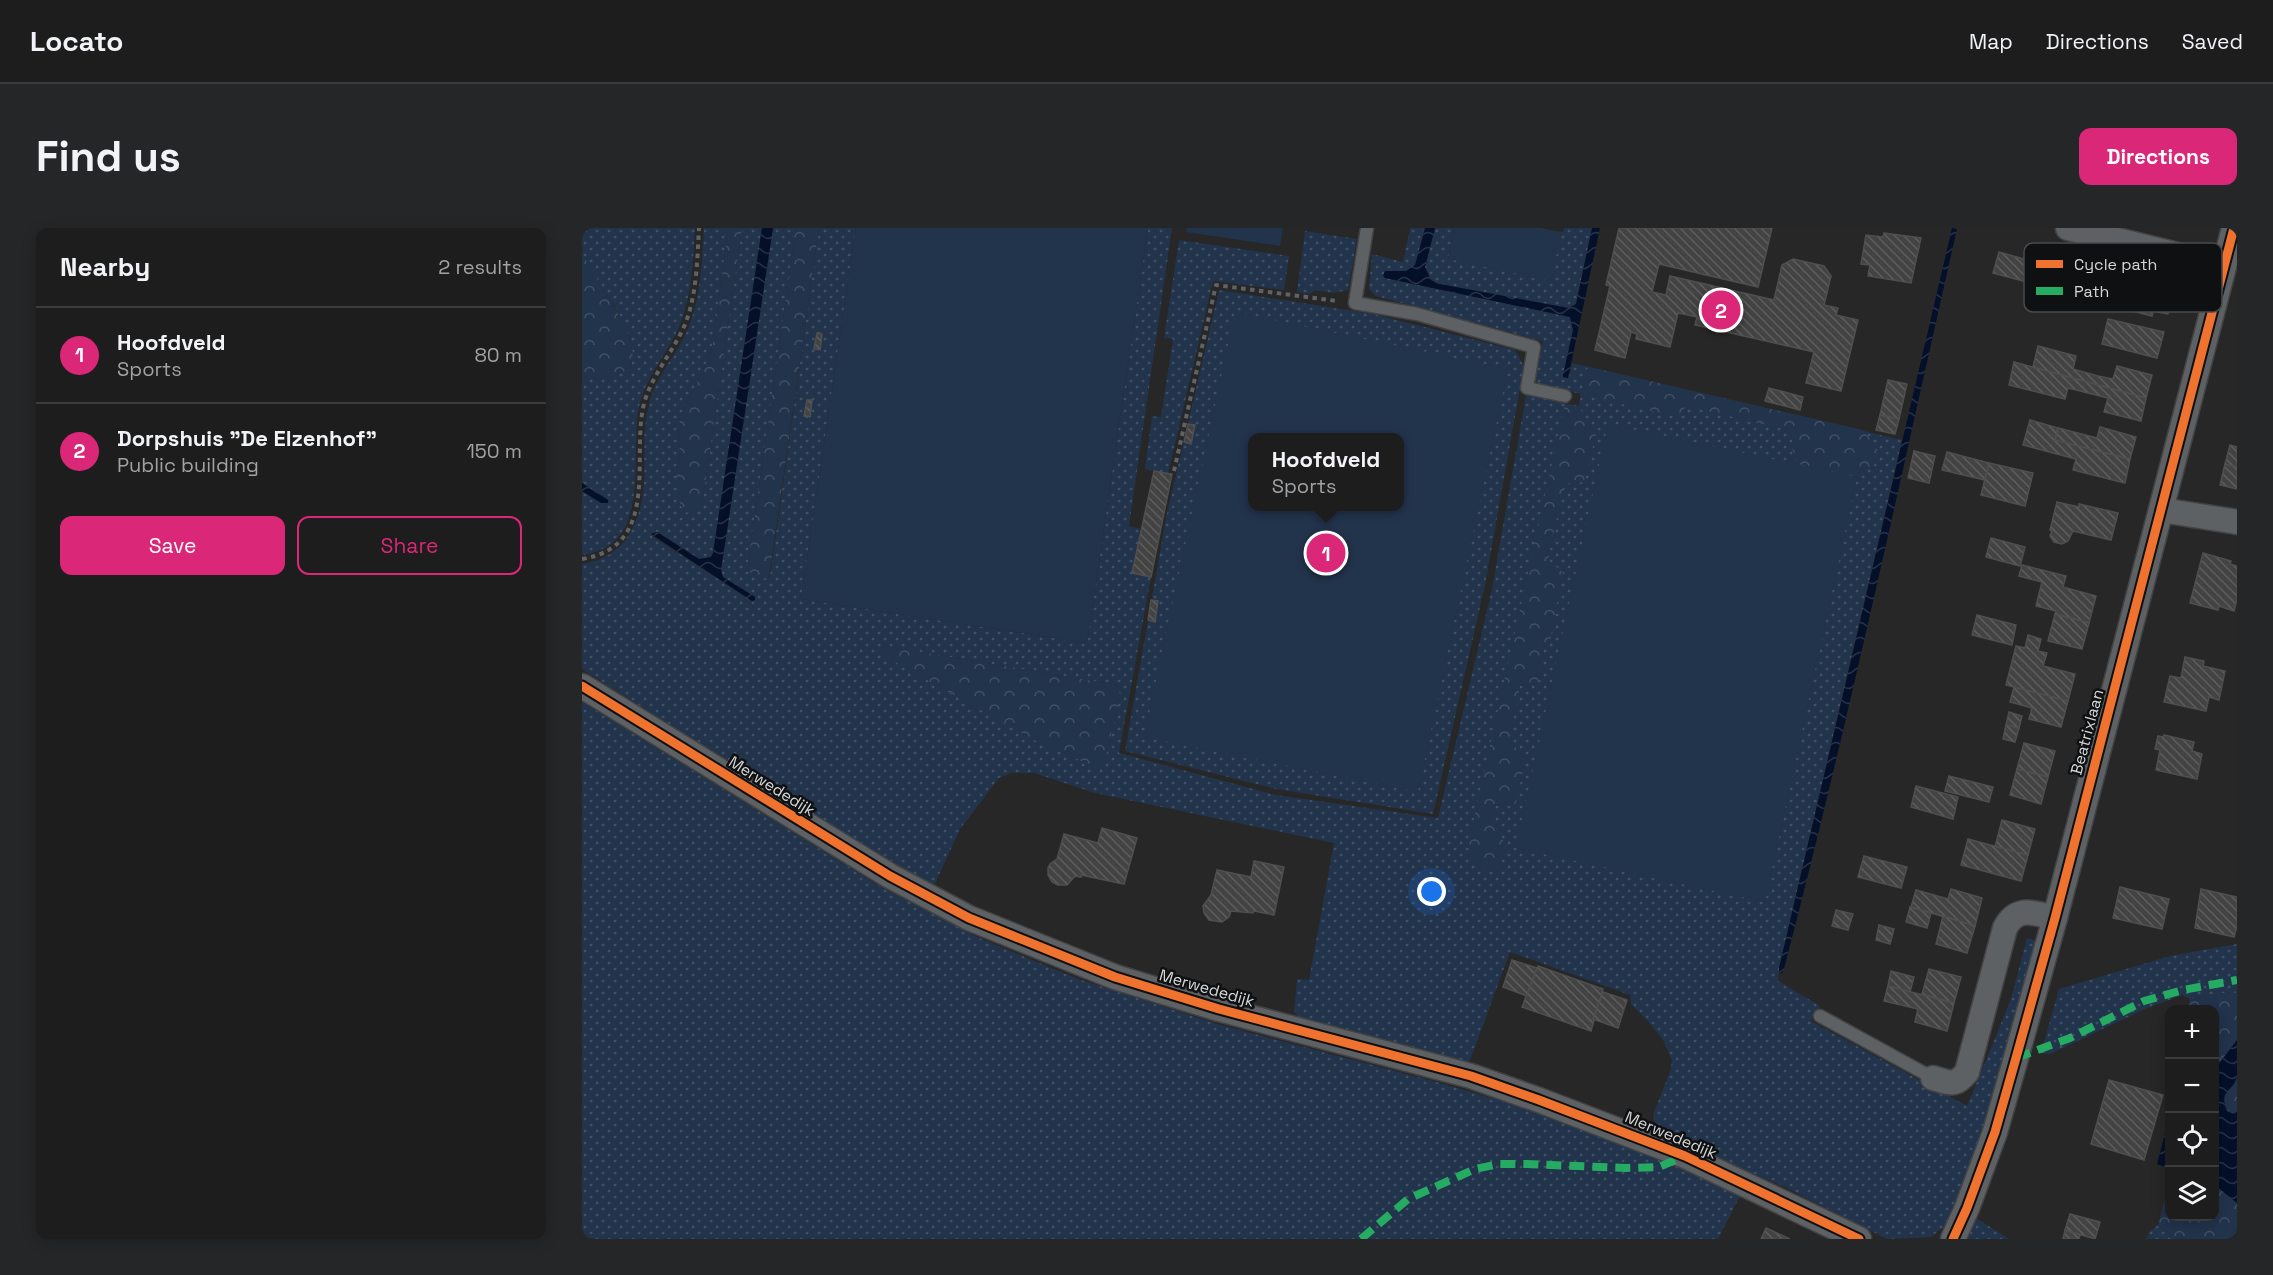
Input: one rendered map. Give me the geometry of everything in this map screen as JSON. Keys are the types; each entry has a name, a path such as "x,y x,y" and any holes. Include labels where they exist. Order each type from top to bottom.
{"street":[{"path":"2068,228 2129,243"},
{"name":"Beatrixlaan","path":"2222,270 2234,228"},
{"name":"Beatrixlaan","path":"1953,1239 1967,1208 2001,1113 2055,918 2211,312"},
{"path":"2160,510 2237,522"},
{"name":"Merwededijk","path":"582,686 880,870 969,918 1115,976 1219,1009 1471,1076 1550,1104 1685,1156 1859,1239"},
{"path":"1933,1078 1951,1084 1960,1080 1967,1072 2009,919 2027,912 2055,918"}],"lane":[{"path":"1367,228 1355,303 1417,315 1534,347 1527,388 1565,396"},
{"path":"1820,1016 1933,1078"}],"path":[{"path":"582,559 602,554 615,545 623,536 635,512 640,489 641,422 645,402 690,312 699,228"},
{"path":"1174,471 1216,285 1355,303"}],"green space":[{"path":"582,228 695,228 687,303 675,336 649,380 641,399 637,419 634,491 630,514 621,533 606,547 582,555 582,491 601,503 608,500 582,483 582,379 610,378 631,368 632,352 624,323 583,256"},
{"path":"704,228 728,228 714,340 705,366 680,417 678,435 680,452 676,475 702,505 742,228 762,228 713,553 711,557 699,559 658,532 652,536 752,601 755,600 755,597 723,577 721,570 773,228 796,228 748,563 759,579 770,577 819,228 856,228 801,599 1087,643 1148,228 1172,228 1129,526 1141,529 1132,573 1151,577 1119,753 1276,795 1438,818 1492,589 1526,395 1579,406 1581,394 1535,383 1543,341 1376,296 1369,289 1372,254 1403,262 1410,228 1425,228 1418,259 1412,268 1385,278 1570,317 1573,330 1563,378 1569,377 1572,363 1902,440 1779,968 1778,981 1820,1006 1811,1021 1967,1106 2011,999 2027,938 2037,941 1976,1151 1955,1210 1947,1224 1931,1237 1887,1239 1783,1186 1658,1134 1653,1115 1671,1069 1672,1060 1663,1040 1631,1004 1630,995 1510,952 1468,1066 1301,1020 1294,1012 1297,979 1309,980 1334,843 1095,793 1034,773 1011,773 999,778 960,829 933,888 897,868 582,669 582,564 603,558 616,550 630,533 638,516 644,485 644,437 649,404 656,385 692,319 700,280","holes":["884,646 1118,685 1120,697 1105,760 1100,768 880,648"]},
{"path":"728,228 742,228 702,505 691,513 684,512 680,504 676,475 680,452 678,435 680,417 705,366 714,340"},
{"path":"796,228 819,228 769,578 759,579 751,574 748,563"},
{"path":"856,228 1148,228 1087,643 801,599"},
{"path":"1187,228 1283,228 1280,246 1186,232"},
{"path":"1435,228 1454,228 1448,258 1550,280 1561,232 1564,228 1592,228 1576,304 1569,308 1560,308 1440,284 1431,280 1425,267"},
{"path":"1454,228 1541,228 1561,232 1551,281 1448,259"},
{"path":"1305,231 1357,239 1348,290 1333,293 1316,290 1309,294 1297,292"},
{"path":"1179,240 1289,256 1284,290 1213,281 1168,474 1145,469 1152,416 1161,417 1173,339 1164,338"},
{"path":"582,253 626,327 633,353 631,368 610,378 582,379"},
{"path":"1219,290 1373,314 1515,350 1524,366 1485,585 1433,814 1276,789 1125,751 1166,518"},
{"path":"1235,312 1508,369 1418,792 1144,737"},
{"path":"1589,367 1863,430 1877,448 1875,464 1857,477 1798,464 1792,448 1793,431 1685,406 1683,413 1672,416 1588,396 1582,390 1585,371"},
{"path":"1565,404 1579,407 1596,434 1584,482 1564,484 1548,560 1563,572 1550,641 1540,645 1543,656 1537,684 1520,686 1510,738 1525,763 1515,805 1495,806 1495,822 1507,849 1496,874 1475,863 1468,846"},
{"path":"1608,424 1857,477 1765,902 1516,848"},
{"path":"880,647 1118,685 1120,697 1105,760 1100,769 1041,744 879,653"},
{"path":"582,702 883,888 977,937 1081,980 1221,1025 1444,1084 1559,1118 1742,1192 1718,1239 582,1239"},
{"path":"2237,944 2237,991 2190,999 2183,995 2145,1009 2050,1054 2041,1053 2059,989 2170,956"},
{"path":"2237,991 2237,1040 2219,1064 2219,1005 2188,1005 2190,999"},
{"path":"2237,1078 2237,1112 2233,1114 2227,1111 2224,1096"},
{"path":"2219,1188 2237,1203 2237,1239 2177,1239 2158,1225 2165,1198 2165,1221 2219,1221"},
{"path":"1976,1218 2009,1239 1966,1239"},
{"path":"2158,1225 2177,1239 2146,1239 2150,1231"}],"water":[{"path":"762,228 773,228 721,570 723,577 755,597 752,601 651,534 657,532 699,559 711,557 713,553"},
{"path":"1425,228 1435,228 1425,267 1431,280 1440,284 1569,308 1576,304 1592,228 1600,228 1568,378 1563,375 1573,330 1570,317 1383,276 1385,271 1406,271 1415,265"},
{"path":"1952,228 1957,229 1873,600 1808,877 1784,969 1780,973 1779,968"},
{"path":"582,483 608,500 608,503 601,503 582,491"},
{"path":"2237,1040 2237,1076 2224,1098 2227,1111 2233,1114 2237,1112 2237,1203 2219,1188 2219,1064"},
{"path":"2165,1133 2165,1167 2157,1164"}],"building":[{"path":"1619,228 1772,228 1758,287 1659,264 1652,292 1666,295 1670,276 1774,300 1782,265 1793,259 1824,266 1831,276 1824,305 1838,308 1836,315 1858,320 1841,391 1806,383 1814,352 1695,325 1697,317 1678,313 1670,347 1636,339 1637,334 1631,332 1625,358 1595,350 1610,286 1606,285"},
{"path":"1884,233 1921,238 1911,283 1868,276 1870,265 1861,264 1866,235 1883,237"},
{"path":"1999,252 2024,259 2024,281 1993,273"},
{"path":"2136,312 2153,312 2152,316"},
{"path":"2108,319 2164,332 2157,358 2102,344"},
{"path":"817,333 822,334 820,350 814,349"},
{"path":"2038,346 2076,356 2073,369 2098,376 2113,379 2117,366 2152,375 2146,398 2033,367"},
{"path":"2014,362 2146,398 2141,421 2104,412 2108,398 2068,388 2065,399 2009,385"},
{"path":"1888,380 1907,384 1899,419 1880,415"},
{"path":"1769,388 1803,397 1800,410 1765,401"},
{"path":"807,400 812,400 810,417 804,416"},
{"path":"1880,415 1899,419 1895,434 1876,430"},
{"path":"2030,420 2058,428 2055,440 2130,459 2125,483 2073,470 2076,459 2023,445"},
{"path":"1188,424 1195,425 1191,444 1184,442"},
{"path":"2100,427 2136,437 2130,459 2055,440 2058,428 2097,438"},
{"path":"2230,445 2237,447 2237,467 2225,464"},
{"path":"1914,451 1935,456 1929,483 1908,478"},
{"path":"1947,452 1989,463 1985,480 1942,470"},
{"path":"1989,463 2033,473 2025,506 1981,495"},
{"path":"2225,464 2237,467 2237,489 2220,485"},
{"path":"1154,471 1172,474 1151,577 1132,573"},
{"path":"2057,502 2079,507 2079,504 2118,513 2111,540 2073,531 2068,541 2062,544 2054,542 2050,536 2052,531 2050,530"},
{"path":"1991,538 2025,547 2020,566 1986,557"},
{"path":"2203,553 2231,561 2230,564 2237,566 2237,599 2234,611 2219,606 2218,610 2190,603"},
{"path":"2022,565 2066,576 2063,587 2096,596 2089,623 2055,614 2056,611 2036,606 2042,582 2019,576"},
{"path":"1151,600 1158,601 1155,622 1148,620"},
{"path":"2055,614 2089,623 2082,649 2048,641"},
{"path":"1977,615 2016,625 2012,645 1972,635"},
{"path":"2028,635 2041,639 2038,651 2047,653 2043,666 2075,674 2068,701 2006,685 2016,646 2025,648"},
{"path":"2185,657 2204,661 2203,666 2225,671 2219,700 2209,697 2206,711 2164,702 2170,676 2181,678"},
{"path":"2014,687 2068,701 2061,727 2029,719 2032,708 2010,702"},
{"path":"2009,712 2022,716 2019,728 2006,725"},
{"path":"2006,725 2019,728 2015,742 2003,739"},
{"path":"2164,735 2194,742 2192,751 2202,754 2197,779 2156,770 2160,750 2155,749 2158,736 2163,737"},
{"path":"2024,743 2055,751 2048,777 2017,769"},
{"path":"2017,769 2048,777 2041,804 2010,795"},
{"path":"1949,776 1993,787 1989,802 1945,791"},
{"path":"1916,786 1958,797 1953,819 1911,807"},
{"path":"2002,820 2035,829 2028,855 1995,847"},
{"path":"1102,828 1137,838 1124,884 1081,875 1081,877 1075,876 1067,885 1052,882 1048,875 1048,868 1057,859 1064,834 1098,843"},
{"path":"1968,839 2028,855 2021,881 1961,865"},
{"path":"1864,856 1907,867 1901,888 1858,877"},
{"path":"1254,861 1284,867 1274,915 1254,911 1253,913 1231,911 1229,917 1222,922 1209,920 1204,913 1203,906 1211,895 1217,870 1251,877"},
{"path":"2120,887 2169,899 2162,929 2113,918"},
{"path":"1951,889 1982,898 1975,926 1911,907 1916,890 1948,899"},
{"path":"2201,889 2237,897 2237,926 2234,937 2195,928"},
{"path":"1910,907 1931,913 1927,928 1906,922"},
{"path":"1836,910 1853,914 1848,930 1832,926"},
{"path":"1943,916 1975,926 1967,953 1936,944"},
{"path":"1879,925 1894,929 1890,944 1876,940"},
{"path":"1512,960 1537,968 1527,996 1503,987"},
{"path":"1538,966 1603,989 1591,1031 1522,1007"},
{"path":"1929,969 1961,977 1954,1003 1922,994"},
{"path":"1891,971 1914,977 1910,992 1888,986"},
{"path":"1888,986 1954,1003 1947,1031 1915,1022 1918,1009 1884,1001"},
{"path":"1603,992 1627,1000 1618,1028 1593,1019"},
{"path":"2109,1080 2163,1095 2144,1160 2091,1144"},
{"path":"2070,1214 2100,1222 2095,1239 2065,1230"},
{"path":"1766,1228 1790,1239 1761,1239"},
{"path":"2065,1230 2080,1235 2079,1239 2063,1239"}],"marked path":[{"path":"2016,1058 2070,1038 2144,1001 2183,990 2237,980"},
{"path":"1361,1239 1408,1199 1475,1169 1499,1164 1659,1167 1685,1156"}],"cycle path":[{"path":"2222,274 2234,228"},
{"path":"1953,1239 1995,1132 2055,918 2212,312"},
{"path":"582,686 890,876 969,918 1115,977 1219,1009 1471,1076 1539,1100 1685,1156 1859,1239"}],"place":[{"name":"Dorpshuis \"De Elzenhof\"","path":"1721,310"},
{"name":"Hoofdveld","path":"1326,553"}]}
